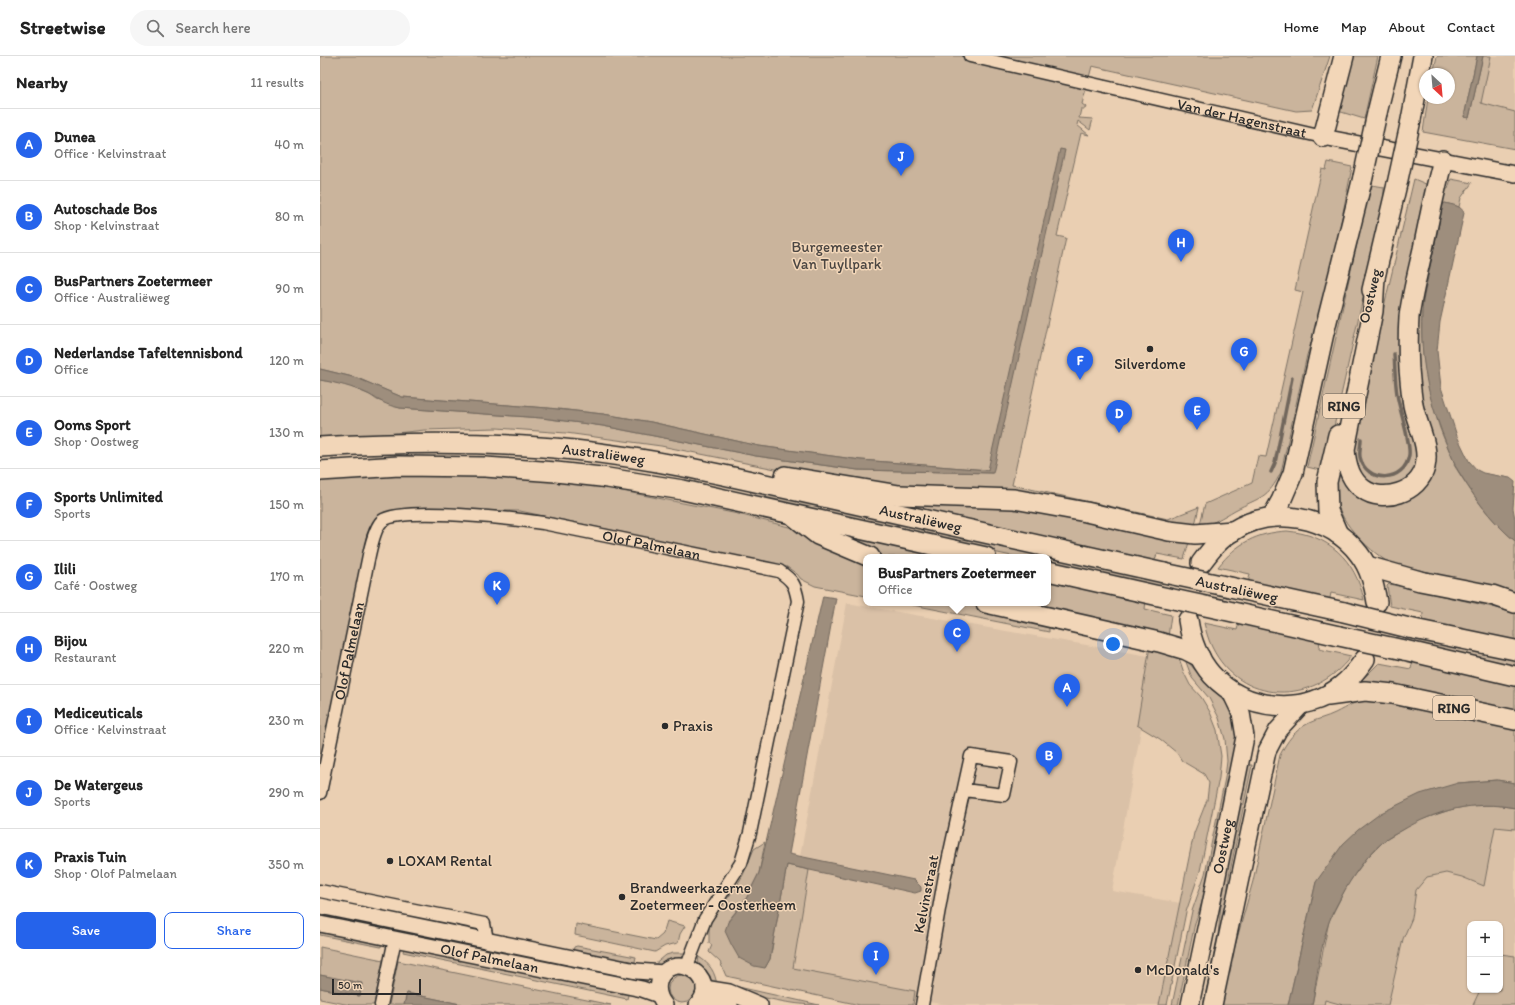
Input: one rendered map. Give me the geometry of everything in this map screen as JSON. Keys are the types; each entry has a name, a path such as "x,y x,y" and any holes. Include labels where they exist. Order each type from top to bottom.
{"main road":[{"path":"1323,137 1344,56"},
{"name":"RING","path":"1272,517 1284,495 1293,473 1324,333 1363,177 1390,56"},
{"name":"Oostweg","path":"1338,534 1328,511 1328,482 1397,184 1424,56"},
{"path":"1375,278 1373,311 1344,449 1346,461 1353,479 1362,489 1369,493 1389,495 1400,493 1410,488 1425,468 1426,451 1414,406 1409,369 1409,317 1430,212 1443,160"},
{"name":"Australiëweg","path":"320,447 384,443 463,443 574,450 656,461 1344,612 1409,628 1515,650"},
{"name":"Australiëweg","path":"320,471 399,466 485,467 601,477 683,490 973,554"},
{"path":"729,476 760,472 899,495 1014,499 1086,512 1169,531 1195,534 1233,531"},
{"path":"791,513 818,535 863,554"},
{"name":"RING","path":"1201,563 1215,545 1233,531 1251,522 1272,517 1295,517 1318,523 1338,534 1359,554 1374,583 1377,602"},
{"path":"1366,566 1420,581 1492,595 1515,603"},
{"name":"Australiëweg","path":"1051,572 1515,676"},
{"path":"999,606 1158,642 1186,650 1200,657"},
{"name":"RING","path":"1188,620 1194,645 1200,657 1213,675 1230,690 1246,699 1264,704 1283,706 1302,704 1325,696 1365,691 1386,693 1515,720"},
{"name":"RING","path":"1325,696 1341,686 1354,674 1365,659"},
{"name":"Oostweg","path":"1190,1005 1214,895 1245,736 1241,713 1230,690"},
{"name":"Oostweg","path":"1213,1005 1267,751 1278,730 1302,704"}],"street":[{"name":"Van der Hagenstraat","path":"970,56 1323,137 1515,174"},
{"name":"Olof Palmelaan","path":"320,793 369,555 374,536 381,521 397,515 419,514 511,518 779,571 790,578 795,586 798,601 750,834 740,863 705,918 687,966"},
{"name":"Kelvinstraat","path":"922,1005 945,874 964,790"},
{"name":"Olof Palmelaan","path":"320,891 484,924 487,940"},
{"name":"Olof Palmelaan","path":"320,906 636,971 664,973"},
{"name":"Olof Palmelaan","path":"320,924 642,989 662,1000"},
{"path":"381,1005 394,939"},
{"path":"662,1000 658,987 660,979 664,973 671,968 679,966 687,966 699,974 703,981 701,998"},
{"path":"701,998 729,992 760,1005"},
{"path":"701,998 730,1005"}],"shaded area":[{"path":"1477,56 1483,56 1469,118 1464,117"},
{"path":"1480,56 1515,56 1515,144 1462,133"},
{"path":"1060,149 1065,150 993,473 858,470 756,456 603,426 542,418 400,408 387,404 357,389 320,380 320,369 357,378 402,397 548,408 603,414 651,422 759,446 861,460 988,470"},
{"path":"1445,203 1461,208 1464,213 1440,322 1437,351 1441,387 1457,436 1469,461 1477,470 1483,473 1510,478 1515,482 1513,508 1515,519 1515,541 1488,514 1454,464 1429,392 1422,346 1423,301 1443,204"},
{"path":"823,596 836,598 789,854 914,880 921,887 921,891 915,893 787,865 770,959 765,968 754,966 739,958 725,931 728,922 746,899 759,873"},
{"path":"847,603 1154,657 1112,891 1180,903 1159,1005 949,1005 777,981"},
{"path":"1515,774 1515,1005 1311,1005 1375,795"},
{"path":"1497,780 1515,783 1515,808 1485,805 1471,806 1442,812 1428,817 1390,837 1370,854 1350,882 1330,919 1321,953 1312,1005 1288,1005 1316,882 1343,844 1358,830 1381,813 1420,794 1458,783"},
{"path":"320,975 362,983 360,996 320,988"},
{"path":"407,993 465,1005 404,1005"}],"green space":[{"name":"Burgemeester Van Tuyllpark","path":"320,56 1330,56 1312,110 1296,111 1092,66 1082,104 1086,107 1085,109 1081,109 1079,118 1093,119 1090,130 1078,121 1077,125 1089,135 1081,133 1057,236 1066,238 1012,485 1168,519 1199,507 1195,525 835,481 661,446 566,433 497,428 425,430 320,441 320,380 344,384 370,395 377,400 400,408 542,418 603,426 756,456 858,470 992,473 988,470 861,460 759,446 651,422 603,414 548,408 402,397 357,378 320,369"},
{"path":"1351,56 1378,56 1364,119 1338,111"},
{"path":"1437,56 1477,56 1464,117 1469,118 1483,56 1491,56 1481,103 1515,112 1515,149 1423,132 1427,104 1455,104 1455,68 1434,68"},
{"path":"1328,162 1352,167 1322,311 1307,355 1281,472 1272,488 1262,496 1199,528 1205,504 1252,483 1258,456 1266,457 1303,292 1295,290 1322,169 1326,170"},
{"path":"1414,179 1433,187 1411,285 1420,449 1415,468 1409,478 1397,485 1383,486 1370,482 1359,473 1354,467 1352,451 1354,434"},
{"path":"1451,179 1472,183 1461,198 1459,207 1445,203 1443,204 1423,301 1422,331 1426,375 1439,425 1455,464 1454,465 1481,505 1496,523 1515,541 1515,592 1389,563 1371,550 1354,532 1347,523 1337,502 1336,483 1341,460 1350,483 1415,491 1424,428 1413,334 1441,188 1448,189"},
{"path":"1372,185 1384,187 1384,199 1324,471 1307,467 1364,212"},
{"path":"474,473 587,484 738,514 789,527 863,559 863,595 815,586 801,579 787,567 520,511 393,510 376,517 367,534 320,766 320,478"},
{"path":"747,486 1046,554 1002,554 754,499"},
{"path":"852,496 968,500 1190,539 1184,559 1157,554 1154,563"},
{"path":"820,528 940,554 874,554 819,530"},
{"path":"1287,531 1302,533 1315,538 1338,552 1347,561 1354,572 1360,585 1364,600 1331,593 1329,603 1248,583 1250,574 1218,567 1232,552 1248,541 1266,534"},
{"path":"1051,555 1161,580 1159,589 1051,565"},
{"path":"1051,579 1146,600 1145,609 1171,615 1168,637 1028,606 1051,606"},
{"path":"1389,584 1515,612 1515,643 1422,623 1423,613 1390,606 1387,586"},
{"path":"918,606 978,606 1049,625 1049,632"},
{"path":"1239,622 1320,639 1319,649 1351,656 1336,672 1318,684 1298,690 1278,692 1259,689 1240,680 1224,666 1212,647 1204,623 1237,630"},
{"path":"1409,635 1515,657 1515,669 1407,644"},
{"path":"1150,646 1178,655 1190,685 1201,697 1210,712 1217,730 1221,756 1219,778 1200,871 1186,912 1167,1005 1159,1005 1194,833 1207,800 1209,783 1204,774 1182,761 1177,753 1160,739 1137,725"},
{"path":"1186,660 1230,707 1238,734 1209,882 1195,923 1178,1005 1172,1005 1192,911 1205,874 1225,778 1227,761 1225,739 1219,718 1209,698 1192,678"},
{"path":"1413,660 1515,683 1515,714 1361,681 1379,663 1411,669"},
{"path":"1369,698 1515,728 1515,783 1497,780 1458,783 1316,882 1288,1005 1222,1005 1233,953 1253,881 1280,755 1292,736 1304,726 1356,702"},
{"path":"1247,765 1252,765 1229,876 1226,914 1209,1005 1203,1005 1218,934 1224,875"},
{"path":"1495,805 1515,808 1515,829 1495,827 1484,886 1462,877 1446,873 1427,877 1416,890 1412,918 1403,939 1388,1005 1343,1005 1325,1000 1324,1005 1312,1005 1329,921 1349,882 1367,858 1384,841 1417,821 1453,809 1470,806"},
{"path":"765,842 759,873 746,899 728,921 765,968 770,959 787,865 809,870 793,968 915,991 913,1005 860,1005 726,976 720,962 709,952 712,945 709,943 709,927 714,915 734,890 743,875 754,849"},
{"path":"320,894 471,926 483,934 320,902"},
{"path":"320,910 538,956 537,962 320,920"},
{"path":"667,921 685,926 680,934 678,943 665,946 655,952 575,935 576,924 656,940 663,934"},
{"path":"320,927 382,940 381,947 320,935"},
{"path":"405,944 629,991 627,999 403,952"},
{"path":"577,946 636,957 634,966 573,951 574,947"},
{"path":"320,947 383,960 374,1005 350,1005 320,999 320,988 359,996 362,984 320,975"},
{"path":"673,953 685,954 674,963 662,966 653,966 666,955"},
{"path":"1503,954 1515,956 1515,1005 1473,1005 1479,993 1503,993"},
{"path":"699,957 706,962 711,969 715,976 717,985 710,980 701,969 699,965"},
{"path":"398,961 611,1005 465,1005 407,993 404,1005 389,1005"},
{"path":"682,975 692,979 696,989 692,999 682,1003 672,999 668,989 672,979"},
{"path":"734,986 819,1005 797,1004 765,998 733,990"}],"waterway":[{"path":"1361,439 1360,457 1364,466 1377,476 1385,477 1393,475 1400,471 1406,464 1409,449 1407,434 1397,394 1394,354"},
{"path":"1271,472 1275,463 1292,378"}],"place":[{"name":"De Watergeus","path":"901,176"},
{"name":"Bijou","path":"1181,262"},
{"name":"Silverdome","path":"1150,349"},
{"name":"Ilili","path":"1244,371"},
{"name":"Sports Unlimited","path":"1080,380"},
{"name":"Ooms Sport","path":"1197,430"},
{"name":"Nederlandse Tafeltennisbond","path":"1119,433"},
{"name":"Praxis Tuin","path":"497,605"},
{"name":"BusPartners Zoetermeer","path":"957,652"},
{"name":"Dunea","path":"1067,707"},
{"name":"Praxis","path":"665,726"},
{"name":"Autoschade Bos","path":"1049,775"},
{"name":"LOXAM Rental","path":"390,861"},
{"name":"Brandweerkazerne Zoetermeer - Oosterheem","path":"622,897"},
{"name":"McDonald's","path":"1138,970"},
{"name":"Mediceuticals","path":"876,975"}]}
